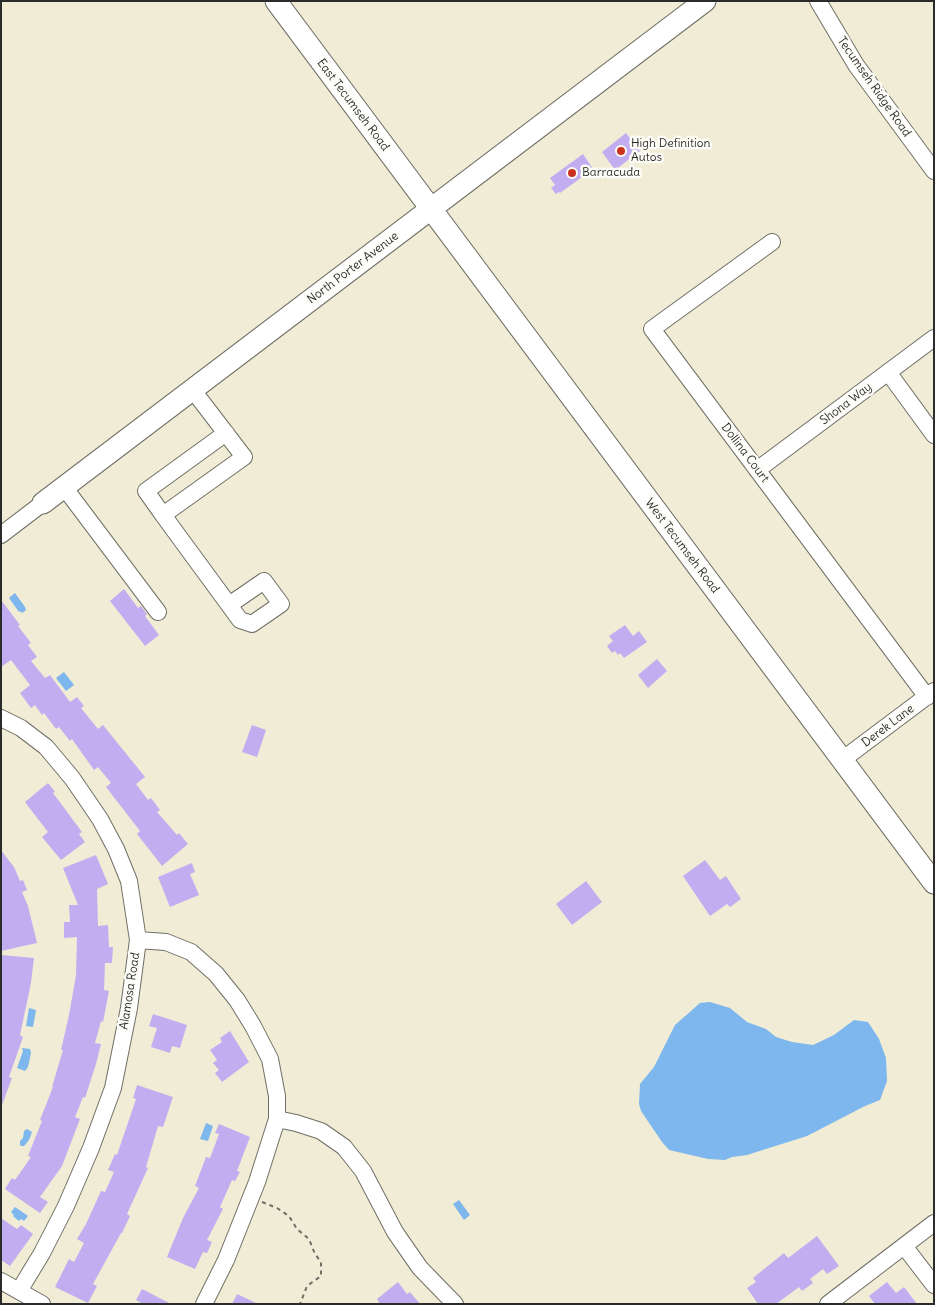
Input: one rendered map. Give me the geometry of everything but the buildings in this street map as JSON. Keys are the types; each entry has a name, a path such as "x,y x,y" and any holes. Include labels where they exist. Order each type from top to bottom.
{"main road":[{"name":"East Tecumseh Road","path":"276,1 431,208"},
{"name":"North Porter Avenue","path":"43,503 705,1"},
{"name":"West Tecumseh Road","path":"431,208 934,883"}],"street":[{"name":"Tecumseh Ridge Road","path":"818,1 856,65 934,170"},
{"name":"Dollina Court","path":"772,242 652,329 757,470 930,694"},
{"name":"Shona Way","path":"757,470 934,338"},
{"path":"888,372 934,435"},
{"path":"163,515 244,457 192,389"},
{"path":"226,433 146,491 230,605"},
{"path":"64,487 158,612"},
{"name":"North Porter Avenue","path":"1,535 43,503"},
{"name":"Derek Lane","path":"842,760 930,694"},
{"name":"Alamosa Road","path":"1,718 21,728 46,747 72,778 100,819 116,848 129,881 138,940 129,1008 113,1088 91,1148 66,1206 42,1253 18,1291"},
{"path":"138,940 166,942 191,952 216,974 237,1000 270,1059 277,1096 277,1119 257,1182 226,1260 204,1304"},
{"path":"277,1119 321,1131 344,1147 363,1170 395,1232 420,1268 455,1304"},
{"path":"828,1304 934,1224"},
{"path":"904,1246 934,1285"},
{"path":"1,1281 42,1304"}],"path":[{"path":"262,1202 277,1208 289,1216 297,1229 309,1239 313,1251 320,1262 321,1276 306,1286 300,1304"}],"water":[{"path":"15,593 25,607 26,610 22,613 19,612 9,598"},
{"path":"64,672 74,685 66,691 56,678"},
{"path":"710,1002 730,1008 747,1022 766,1029 776,1037 792,1042 813,1045 834,1035 854,1020 868,1022 879,1039 886,1058 887,1081 880,1100 807,1136 747,1155 725,1160 708,1159 669,1150 641,1111 639,1104 640,1084 654,1067 675,1025 700,1003"},
{"path":"29,1008 36,1010 33,1027 26,1026"},
{"path":"22,1048 30,1049 31,1053 28,1067 25,1071 17,1068 23,1051"},
{"path":"206,1123 213,1126 208,1141 200,1139"},
{"path":"27,1129 32,1132 29,1140 24,1146 21,1146 20,1141 23,1138 24,1131"},
{"path":"459,1200 470,1215 464,1220 453,1204"},
{"path":"15,1207 28,1216 24,1221 21,1219 19,1221 13,1216 11,1212"}],"place":[{"name":"High Definition Autos","path":"621,151"},
{"name":"Barracuda","path":"572,173"}]}
